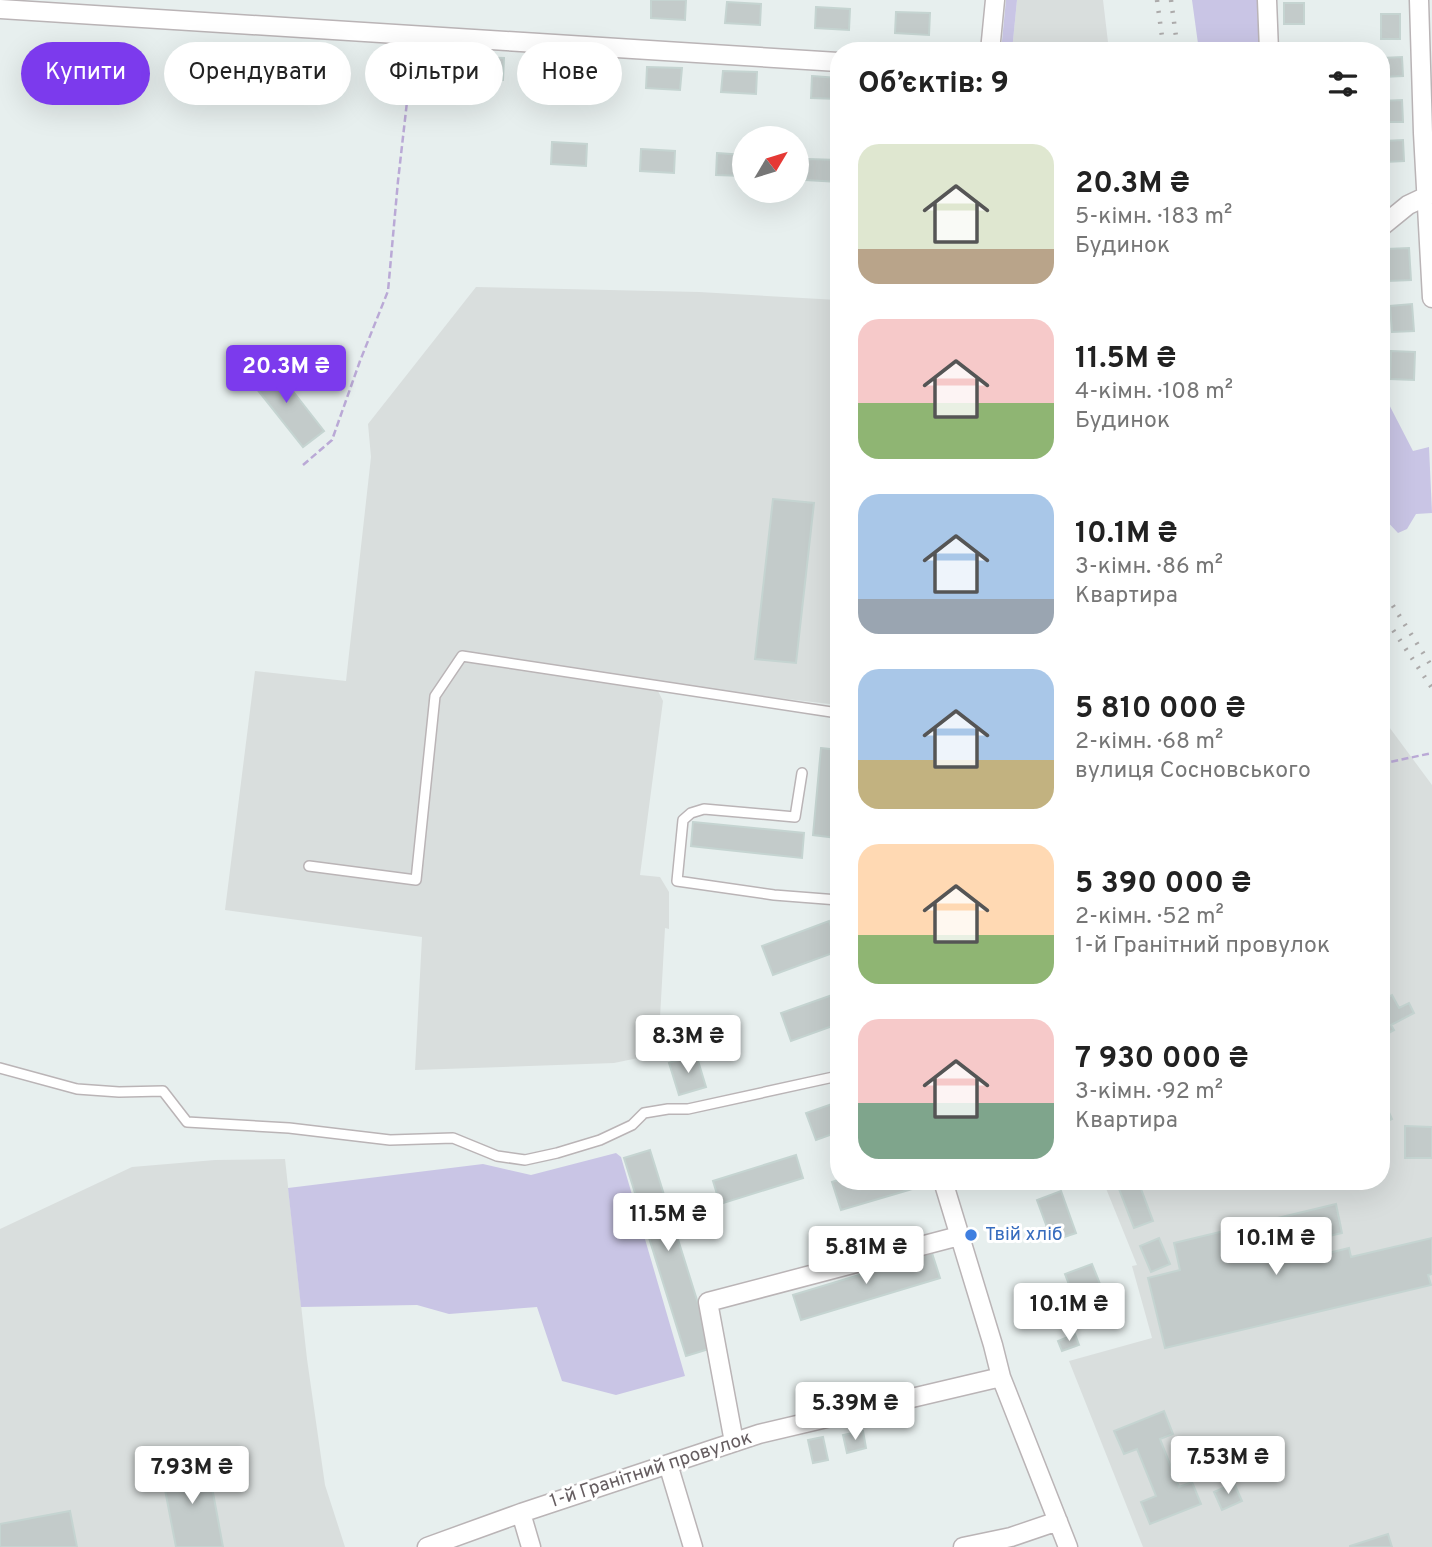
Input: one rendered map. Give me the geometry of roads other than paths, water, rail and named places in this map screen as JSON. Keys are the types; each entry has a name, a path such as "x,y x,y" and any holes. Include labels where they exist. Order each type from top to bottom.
{"street":[{"path":"991,42 995,0"},
{"path":"1267,0 1269,42"},
{"path":"1419,0 1432,298"},
{"path":"0,9 830,61"},
{"path":"1390,221 1410,204 1427,196"},
{"path":"946,1190 1001,1377 1068,1547"},
{"path":"734,1441 708,1302 959,1236"},
{"name":"1-й Гранітний провулок","path":"427,1547 734,1441 1001,1377"},
{"path":"668,1464 693,1547"},
{"path":"521,1513 531,1547"},
{"path":"963,1547 1011,1537 1058,1521"}],"lane":[{"path":"309,866 416,880 435,696 461,656 830,712"},
{"path":"802,773 796,817 704,809 691,813 683,820 677,881 774,895 830,899"},
{"path":"0,1068 77,1089 163,1091 187,1122 289,1128 390,1140 453,1138 496,1156 525,1160 600,1140 632,1125 644,1114 668,1109 688,1109 830,1078"}],"railway":[{"path":"1157,0 1163,42"},
{"path":"1171,0 1177,42"},
{"path":"1390,601 1432,667"},
{"path":"1390,625 1432,688"}],"place":[{"name":"Твій хліб","path":"971,1235"}]}
